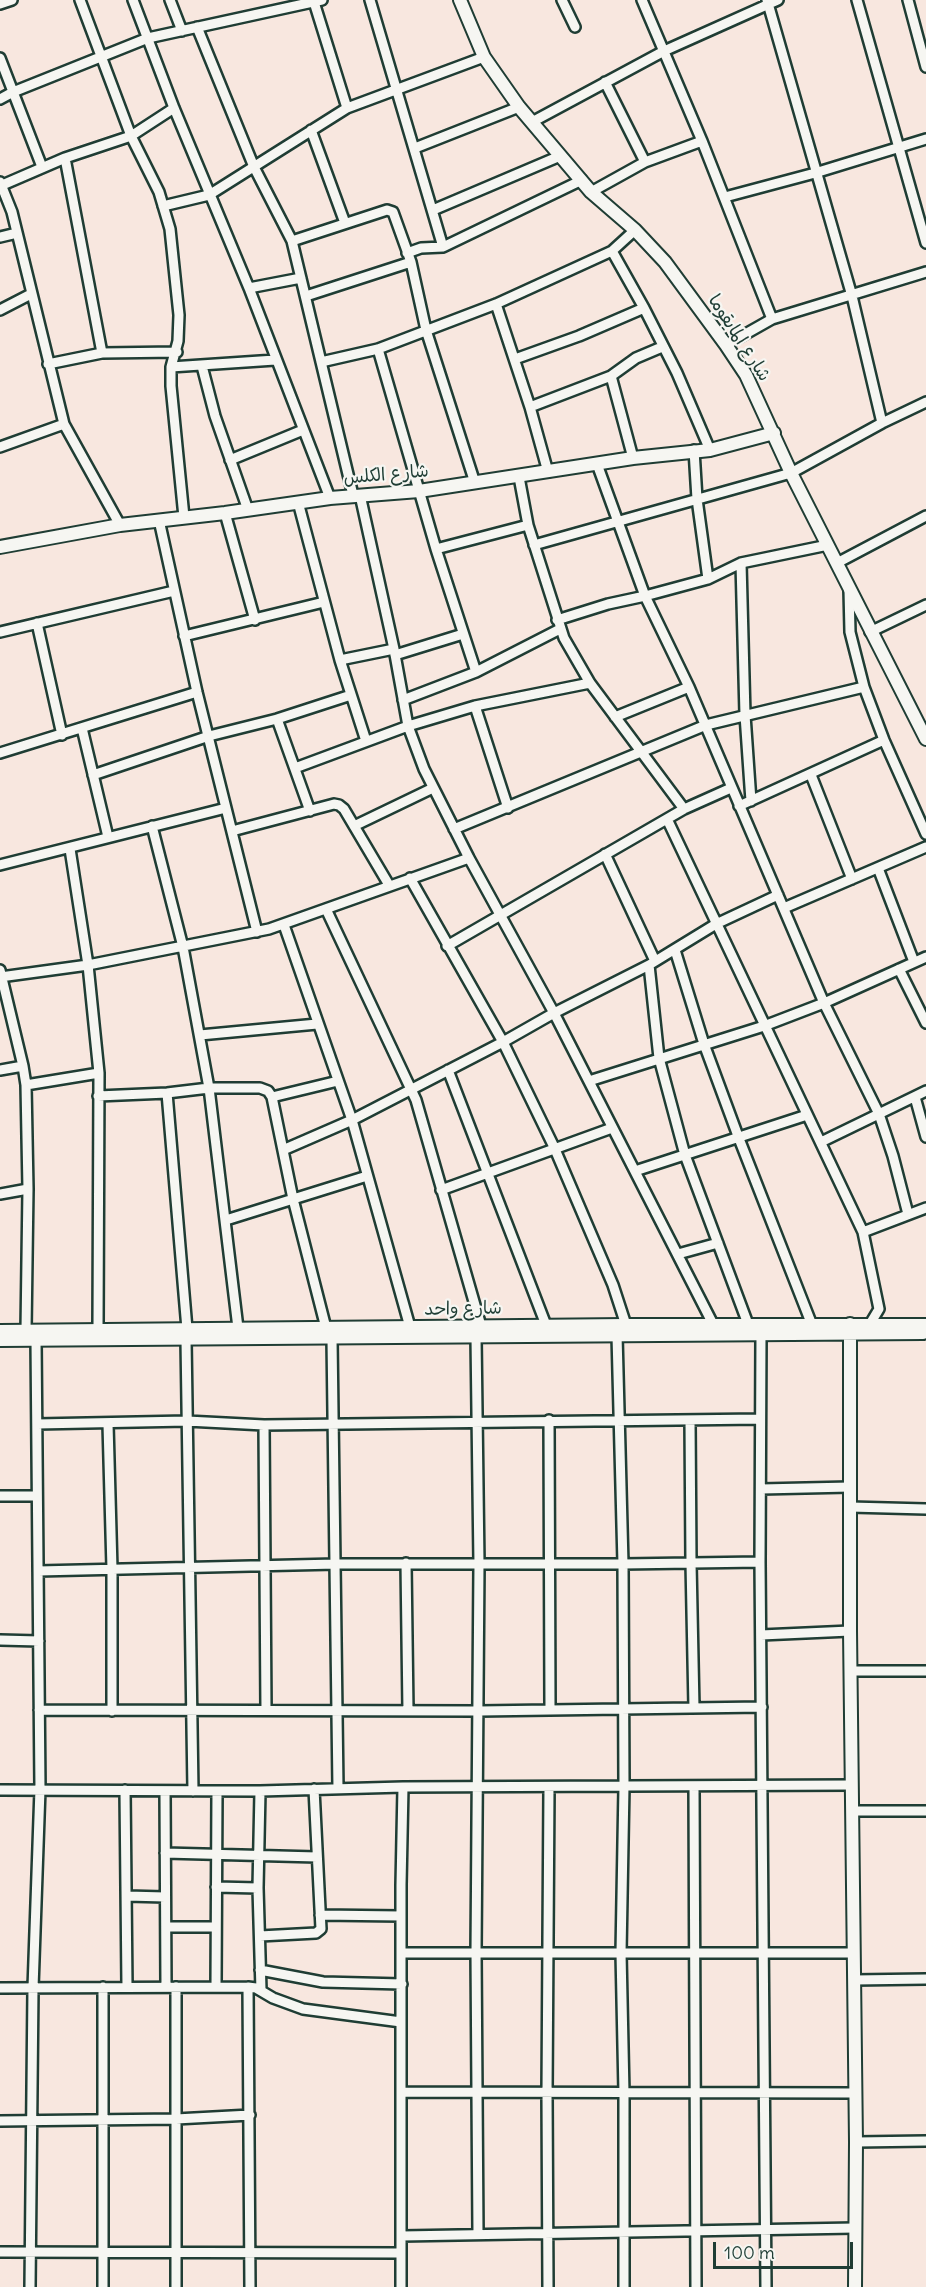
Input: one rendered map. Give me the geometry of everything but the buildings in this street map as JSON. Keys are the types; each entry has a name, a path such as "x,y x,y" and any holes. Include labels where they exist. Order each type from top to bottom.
{"street":[{"path":"0,4 12,0"},
{"path":"80,0 131,136 159,192 170,229 177,289 178,341 177,352 171,367 171,386 184,517"},
{"path":"133,0 209,195 249,288 330,498"},
{"path":"170,0 182,31"},
{"path":"264,0 268,10"},
{"path":"370,0 443,247"},
{"name":"شارع المايقوما","path":"461,0 484,57 519,107 591,192 635,230 665,262 746,375 791,473 926,739"},
{"path":"562,0 575,27"},
{"path":"642,0 702,141 772,319"},
{"path":"857,0 926,243"},
{"path":"908,0 926,67"},
{"path":"0,99 148,38 268,10 318,1 347,108"},
{"path":"532,122 664,51 771,1 815,173 852,296 882,423"},
{"path":"197,27 254,167 292,241 394,652 412,740 454,829 554,1012 716,1330"},
{"path":"0,57 42,167"},
{"path":"163,206 209,195 347,108 484,57"},
{"path":"605,82 645,162"},
{"path":"415,148 519,107"},
{"path":"120,525 64,424 17,233 0,184 65,158 131,136 174,108"},
{"path":"311,130 345,223"},
{"path":"725,198 926,140"},
{"path":"591,192 645,162 702,141"},
{"path":"433,210 560,156"},
{"path":"65,158 102,353"},
{"path":"306,296 409,258 421,248 443,247 582,180"},
{"path":"292,241 390,210 393,212 409,258 426,330 475,483"},
{"path":"321,362 378,349 496,304 612,251 635,230"},
{"path":"0,237 17,233"},
{"path":"612,251 677,373 710,450"},
{"path":"726,345 772,319 926,272"},
{"path":"249,288 301,278"},
{"path":"0,310 31,294"},
{"path":"496,304 549,472"},
{"path":"514,359 579,336 644,308"},
{"path":"530,407 611,376 636,358 662,347"},
{"path":"378,349 436,549 476,672"},
{"path":"48,364 102,353 177,352"},
{"path":"171,367 275,360"},
{"path":"202,366 215,416 248,510"},
{"path":"611,376 633,458"},
{"path":"534,546 791,473 882,423 926,402"},
{"path":"0,447 64,424"},
{"path":"230,460 303,430"},
{"name":"شارع الكلس","path":"0,547 120,525 356,495 419,491 633,458 710,450 774,433"},
{"path":"694,450 697,499 708,579"},
{"path":"597,464 616,522 645,596 706,725 825,1003 879,1114 894,1156 909,1214"},
{"path":"519,477 528,525 559,625 590,683 684,809"},
{"path":"298,502 340,660 366,741"},
{"path":"225,513 255,620"},
{"path":"837,563 926,516"},
{"path":"159,520 197,692 257,932"},
{"path":"436,549 528,525"},
{"path":"403,700 476,672 559,625 608,604 708,579 741,563 828,545"},
{"path":"741,563 745,715 751,801"},
{"path":"849,588 850,632 864,687 884,740 926,834"},
{"path":"0,632 174,591"},
{"path":"184,636 324,602"},
{"path":"870,632 926,605"},
{"path":"37,623 62,735"},
{"path":"340,660 394,652 463,634"},
{"path":"295,768 408,726 475,706 590,683"},
{"path":"615,717 689,687"},
{"path":"454,829 706,725 864,687"},
{"path":"0,753 197,692"},
{"path":"93,775 208,736 278,719 351,695"},
{"path":"475,706 508,808"},
{"path":"278,719 310,811"},
{"path":"82,728 108,837"},
{"path":"739,806 884,740"},
{"path":"811,774 852,879"},
{"path":"447,946 684,809 749,777"},
{"path":"354,826 434,788"},
{"path":"232,831 334,804 339,805 389,885"},
{"path":"0,865 226,808"},
{"path":"667,819 863,1232 879,1309 870,1328"},
{"path":"152,826 183,947 200,1035 209,1088 238,1328"},
{"path":"784,908 926,847"},
{"path":"70,849 88,965 99,1074 98,1329"},
{"path":"605,854 652,963 659,1058 685,1155 748,1324"},
{"path":"26,1330 28,1189 26,1085 1,974 88,965 257,932 284,925 389,885 469,858"},
{"path":"878,868 914,962"},
{"path":"410,878 503,1042 554,1148 613,1285 626,1325"},
{"path":"283,1150 352,1120 503,1042 554,1012 652,963 716,924 778,895"},
{"path":"326,909 411,1089 441,1190 478,1332 479,1711 476,1952 478,2234"},
{"path":"284,925 352,1120 410,1327"},
{"path":"675,950 704,1044 812,1325"},
{"path":"589,1081 764,1026 825,1003 926,957"},
{"path":"899,969 926,1023"},
{"path":"200,1035 317,1024"},
{"path":"0,1070 23,1066"},
{"path":"448,1070 546,1325"},
{"path":"26,1085 99,1074"},
{"path":"272,1097 338,1081"},
{"path":"98,1096 167,1093 209,1088 260,1088 268,1091 272,1097 293,1199 329,1333 334,1424 338,1788"},
{"path":"821,1142 926,1091"},
{"path":"167,1093 187,1335 190,1710 193,1791"},
{"path":"915,1097 926,1137"},
{"path":"635,1171 807,1115"},
{"path":"441,1190 612,1128"},
{"path":"226,1220 367,1176"},
{"path":"0,1194 28,1189"},
{"path":"863,1232 926,1208"},
{"path":"678,1254 718,1244"},
{"name":"شارع واحد","path":"347,1332 617,1335 716,1330 748,1324 812,1325 850,1329"},
{"name":"شارع واحد","path":"0,1340 329,1333 410,1327 478,1332 546,1325 626,1325 761,1334 926,1325"},
{"name":"شارع واحد","path":"0,1331 98,1329 187,1335 238,1328 329,1333"},
{"name":"شارع واحد","path":"870,1328 926,1333"},
{"path":"850,1329 855,2287"},
{"path":"761,1334 760,1562 766,2287"},
{"path":"617,1335 623,1564 624,1786 621,1953 624,2287"},
{"path":"30,2287 33,1988 40,1789 36,1340"},
{"path":"37,1424 188,1421 264,1425 760,1419"},
{"path":"549,1420 550,1709"},
{"path":"690,1420 694,1708"},
{"path":"108,1424 112,1569 112,1711"},
{"path":"264,1425 266,1710"},
{"path":"761,1489 850,1487"},
{"path":"0,1496 37,1496"},
{"path":"850,1508 926,1509"},
{"path":"38,1571 406,1563 760,1562"},
{"path":"406,1563 408,1711"},
{"path":"761,1635 850,1631"},
{"path":"0,1640 39,1641"},
{"path":"850,1671 926,1671"},
{"path":"39,1710 479,1711 762,1707"},
{"path":"0,1790 260,1791 404,1787 852,1785"},
{"path":"694,1786 696,2287"},
{"path":"401,2287 401,1916 404,1787"},
{"path":"548,2287 549,1787"},
{"path":"260,1936 319,1932 314,1789"},
{"path":"125,1790 127,1987"},
{"path":"165,1791 166,1927 171,1987 176,2119 176,2287"},
{"path":"216,1986 217,1791"},
{"path":"260,1791 258,1888 261,1990"},
{"path":"853,1811 926,1811"},
{"path":"165,1854 317,1857"},
{"path":"216,1887 258,1888"},
{"path":"127,1896 165,1897"},
{"path":"320,1915 401,1916"},
{"path":"166,1927 216,1927"},
{"path":"402,1953 854,1953"},
{"path":"260,1970 323,1982 402,1984"},
{"path":"854,1980 926,1979"},
{"path":"103,1987 103,2287"},
{"path":"0,1988 248,1987 261,1990 273,1998 303,2009 401,2022"},
{"path":"248,1987 250,2287"},
{"path":"401,2092 765,2091 855,2093"},
{"path":"0,2121 176,2119 250,2115"},
{"path":"856,2142 926,2141"},
{"path":"402,2236 855,2229"},
{"path":"0,2252 401,2253"}]}
